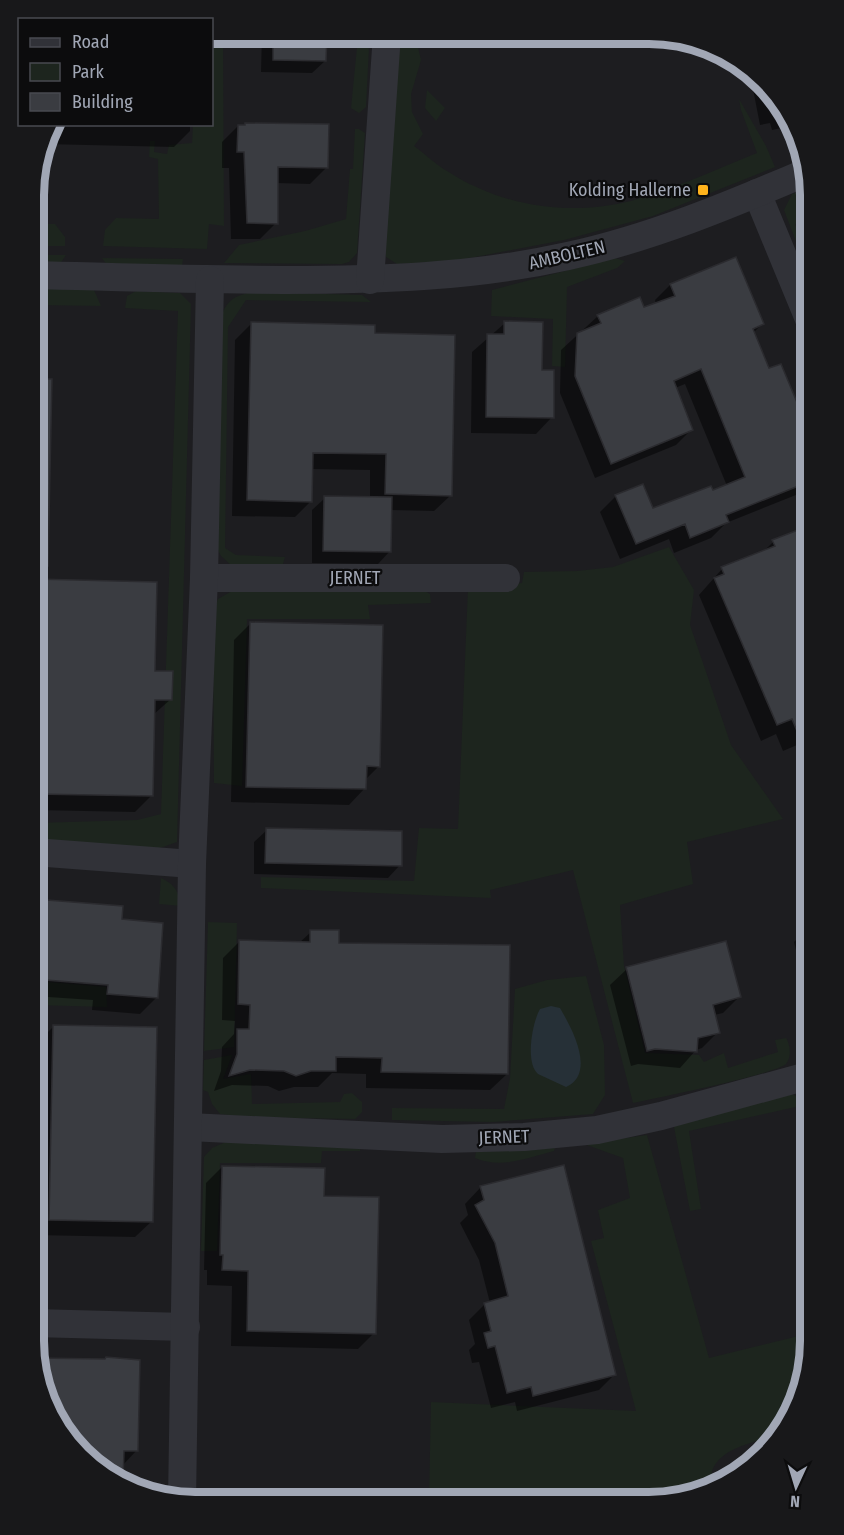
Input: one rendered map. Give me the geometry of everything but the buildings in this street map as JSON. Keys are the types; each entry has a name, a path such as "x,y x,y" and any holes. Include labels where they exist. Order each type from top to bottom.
{"street":[{"path":"370,280 386,44"},
{"name":"AMBOLTEN","path":"44,275 210,280 370,280 478,272 569,256 652,232 799,175"},
{"path":"757,193 800,297"},
{"path":"182,1491 192,864 204,578 210,280"},
{"name":"JERNET","path":"204,578 506,578"},
{"path":"44,853 192,864"},
{"name":"JERNET","path":"189,1127 431,1138 524,1137 597,1130 661,1116 800,1078"},
{"path":"44,1323 186,1327"}],"shaded area":[{"path":"213,44 649,44 679,46 716,59 749,81 763,95 785,128 798,165 800,185 800,1350 798,1370 792,1389 775,1424 756,1447 716,1476 688,1486 649,1492 195,1492 175,1490 137,1480 103,1460 81,1440 59,1407 46,1370 44,1350 44,195 45,175 60,126 213,126"},
{"path":"551,1006 560,1008 579,1049 580,1071 575,1080 566,1087 538,1074 532,1061 532,1033 537,1015 540,1009"}],"green space":[{"path":"213,44 223,44 224,226 209,224 207,249 103,246 105,230 116,218 159,219 158,159 149,157 150,141 155,141 154,152 167,154 169,145 192,143 193,126 213,126"},
{"path":"363,44 369,48 366,107 359,113 351,108 357,47"},
{"path":"396,44 417,44 421,60 411,94 412,112 423,134 414,146 447,171 492,194 541,206 591,207 641,198 685,182 757,153 739,99 766,146 775,167 653,216 564,240 454,261 397,264 386,257 382,244"},
{"path":"427,90 445,108 436,121 425,108"},
{"path":"355,129 365,133 357,253 349,262 342,264 224,263 239,245 305,231 346,219 350,169 353,169"},
{"path":"800,191 800,222 795,224 800,244 797,244 784,210 792,194"},
{"path":"44,224 55,224 65,237 65,246 44,246"},
{"path":"44,255 66,255 60,264 44,263"},
{"path":"102,258 183,259 182,266 108,266"},
{"path":"615,258 625,261 617,268 567,287 565,367 552,366 553,319 491,316 492,290"},
{"path":"44,288 94,290 101,306 44,305"},
{"path":"136,291 180,293 191,304 177,842 157,849 44,841 44,823 137,820 161,814 178,311 125,308 127,296"},
{"path":"252,292 362,295 371,302 246,300 228,327 225,548 236,555 285,557 283,564 233,567 221,556 214,542 219,320 231,300"},
{"path":"669,547 694,590 690,625 731,745 783,819 687,842 693,884 620,905 624,966 645,1053 699,1055 704,1062 724,1053 728,1068 778,1052 775,1040 786,1038 790,1054 786,1064 761,1074 633,1103 573,870 490,890 491,898 261,888 261,877 414,881 419,828 458,829 468,588 522,583 524,572 577,571 613,567"},
{"path":"418,587 430,594 431,603 368,605 370,619 247,619 242,786 214,783 213,611 218,599 232,591"},
{"path":"161,878 175,889 181,906 159,904"},
{"path":"208,922 237,923 234,1047 204,1051"},
{"path":"586,976 604,1045 605,1095 593,1114 493,1122 392,1120 392,1108 504,1109 510,1078 515,989 547,980"},
{"path":"44,982 106,987 107,1007 44,1005"},
{"path":"232,1055 223,1079 251,1074 252,1104 340,1102 344,1094 352,1093 362,1102 362,1112 355,1119 244,1117 220,1114 212,1104 208,1092 203,1090 204,1060"},
{"path":"787,1092 800,1099 800,1106 689,1131 701,1209 690,1211 674,1127 676,1121"},
{"path":"647,1135 709,1358 800,1336 798,1370 785,1407 762,1440 745,1445 723,1456 716,1464 712,1478 688,1486 649,1492 429,1492 431,1402 636,1411 591,1241 604,1238 598,1210 630,1198 623,1158 584,1144"},
{"path":"228,1141 360,1144 360,1151 322,1151 321,1163 220,1163 217,1251 201,1251 204,1157 212,1148"},
{"path":"555,1148 554,1151 514,1161 495,1163 475,1158 476,1151"}],"place":[{"name":"Kolding Hallerne","path":"703,190"}]}
